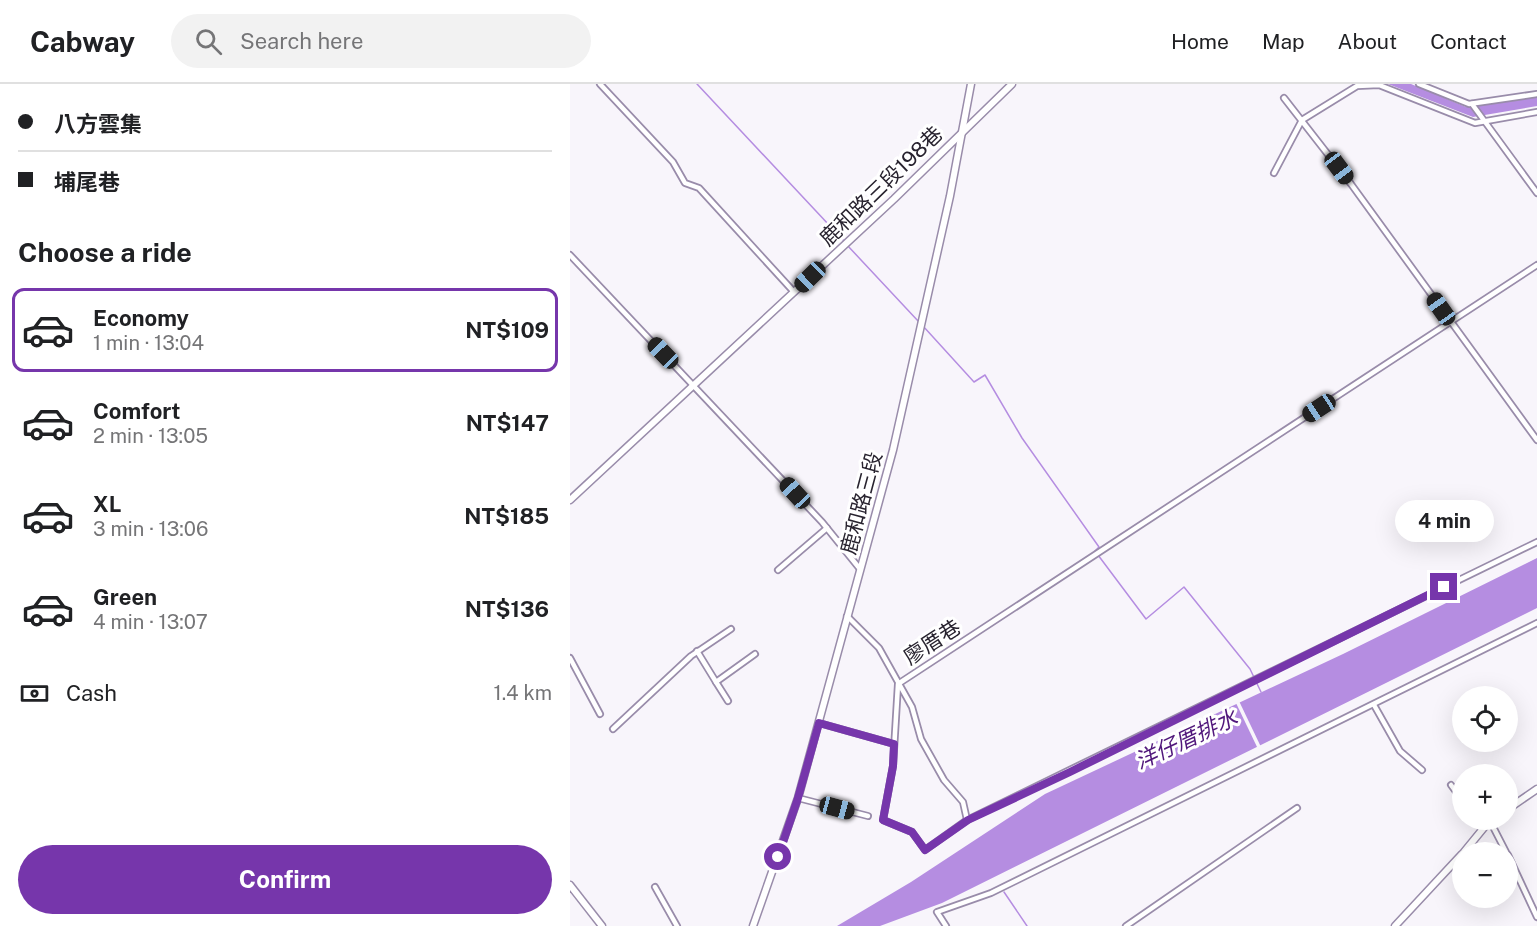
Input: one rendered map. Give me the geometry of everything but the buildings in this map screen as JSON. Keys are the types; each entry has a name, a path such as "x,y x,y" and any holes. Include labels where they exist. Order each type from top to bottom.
{"main road":[{"name":"鹿和路三段","path":"755,925 798,798 893,450 950,196 971,84"},
{"name":"鹿和路三段198巷","path":"570,500 909,185 1012,84"},
{"path":"1518,801 1537,789"},
{"path":"1474,842 1483,830"},
{"path":"1395,926 1452,865"},
{"path":"570,885 602,926"}],"street":[{"path":"600,84 673,162 685,183 699,188 794,292"},
{"path":"1274,173 1302,120 1356,86 1369,84 1395,91 1474,123 1537,112"},
{"path":"1419,84 1472,104 1537,94"},
{"path":"1284,98 1537,440"},
{"path":"1472,104 1537,193"},
{"path":"570,255 827,528 860,569"},
{"name":"廖厝巷","path":"898,684 1537,265"},
{"path":"778,570 827,528"},
{"path":"898,684 893,766 883,820 912,832 925,850 968,820 1537,542"},
{"path":"848,616 879,648 912,707 921,739 944,780 963,802 968,820"},
{"path":"946,926 937,912 991,893 1537,623"},
{"path":"613,729 697,651 731,629"},
{"path":"697,651 728,701"},
{"path":"716,682 755,654"},
{"path":"570,658 600,714"},
{"path":"1374,705 1400,751 1417,769 1422,770"},
{"path":"819,723 894,744"},
{"path":"798,798 868,816"},
{"path":"1126,926 1297,808"},
{"path":"1518,877 1537,917"},
{"path":"655,887 677,926"}],"water":[{"path":"1388,84 1411,84 1466,107 1537,95 1537,106 1473,117"},
{"name":"洋仔厝排水","path":"1537,558 1537,608 942,903 880,926 837,926 911,882 1045,794 1343,654"}],"pier":[{"path":"1239,701 1261,747 1258,749 1236,703"}],"waterway":[{"path":"697,84 844,241"},
{"path":"847,245 919,322"},
{"path":"923,326 974,382 985,375 1022,438 1099,547 1095,551 1146,619 1184,587 1250,669 1261,692"},
{"path":"1004,892 1027,926"}],"route":[{"path":"778,857 792,818 819,723 894,744 893,766 883,820 912,832 925,850 968,820 993,807 1070,772 1444,587"}]}
